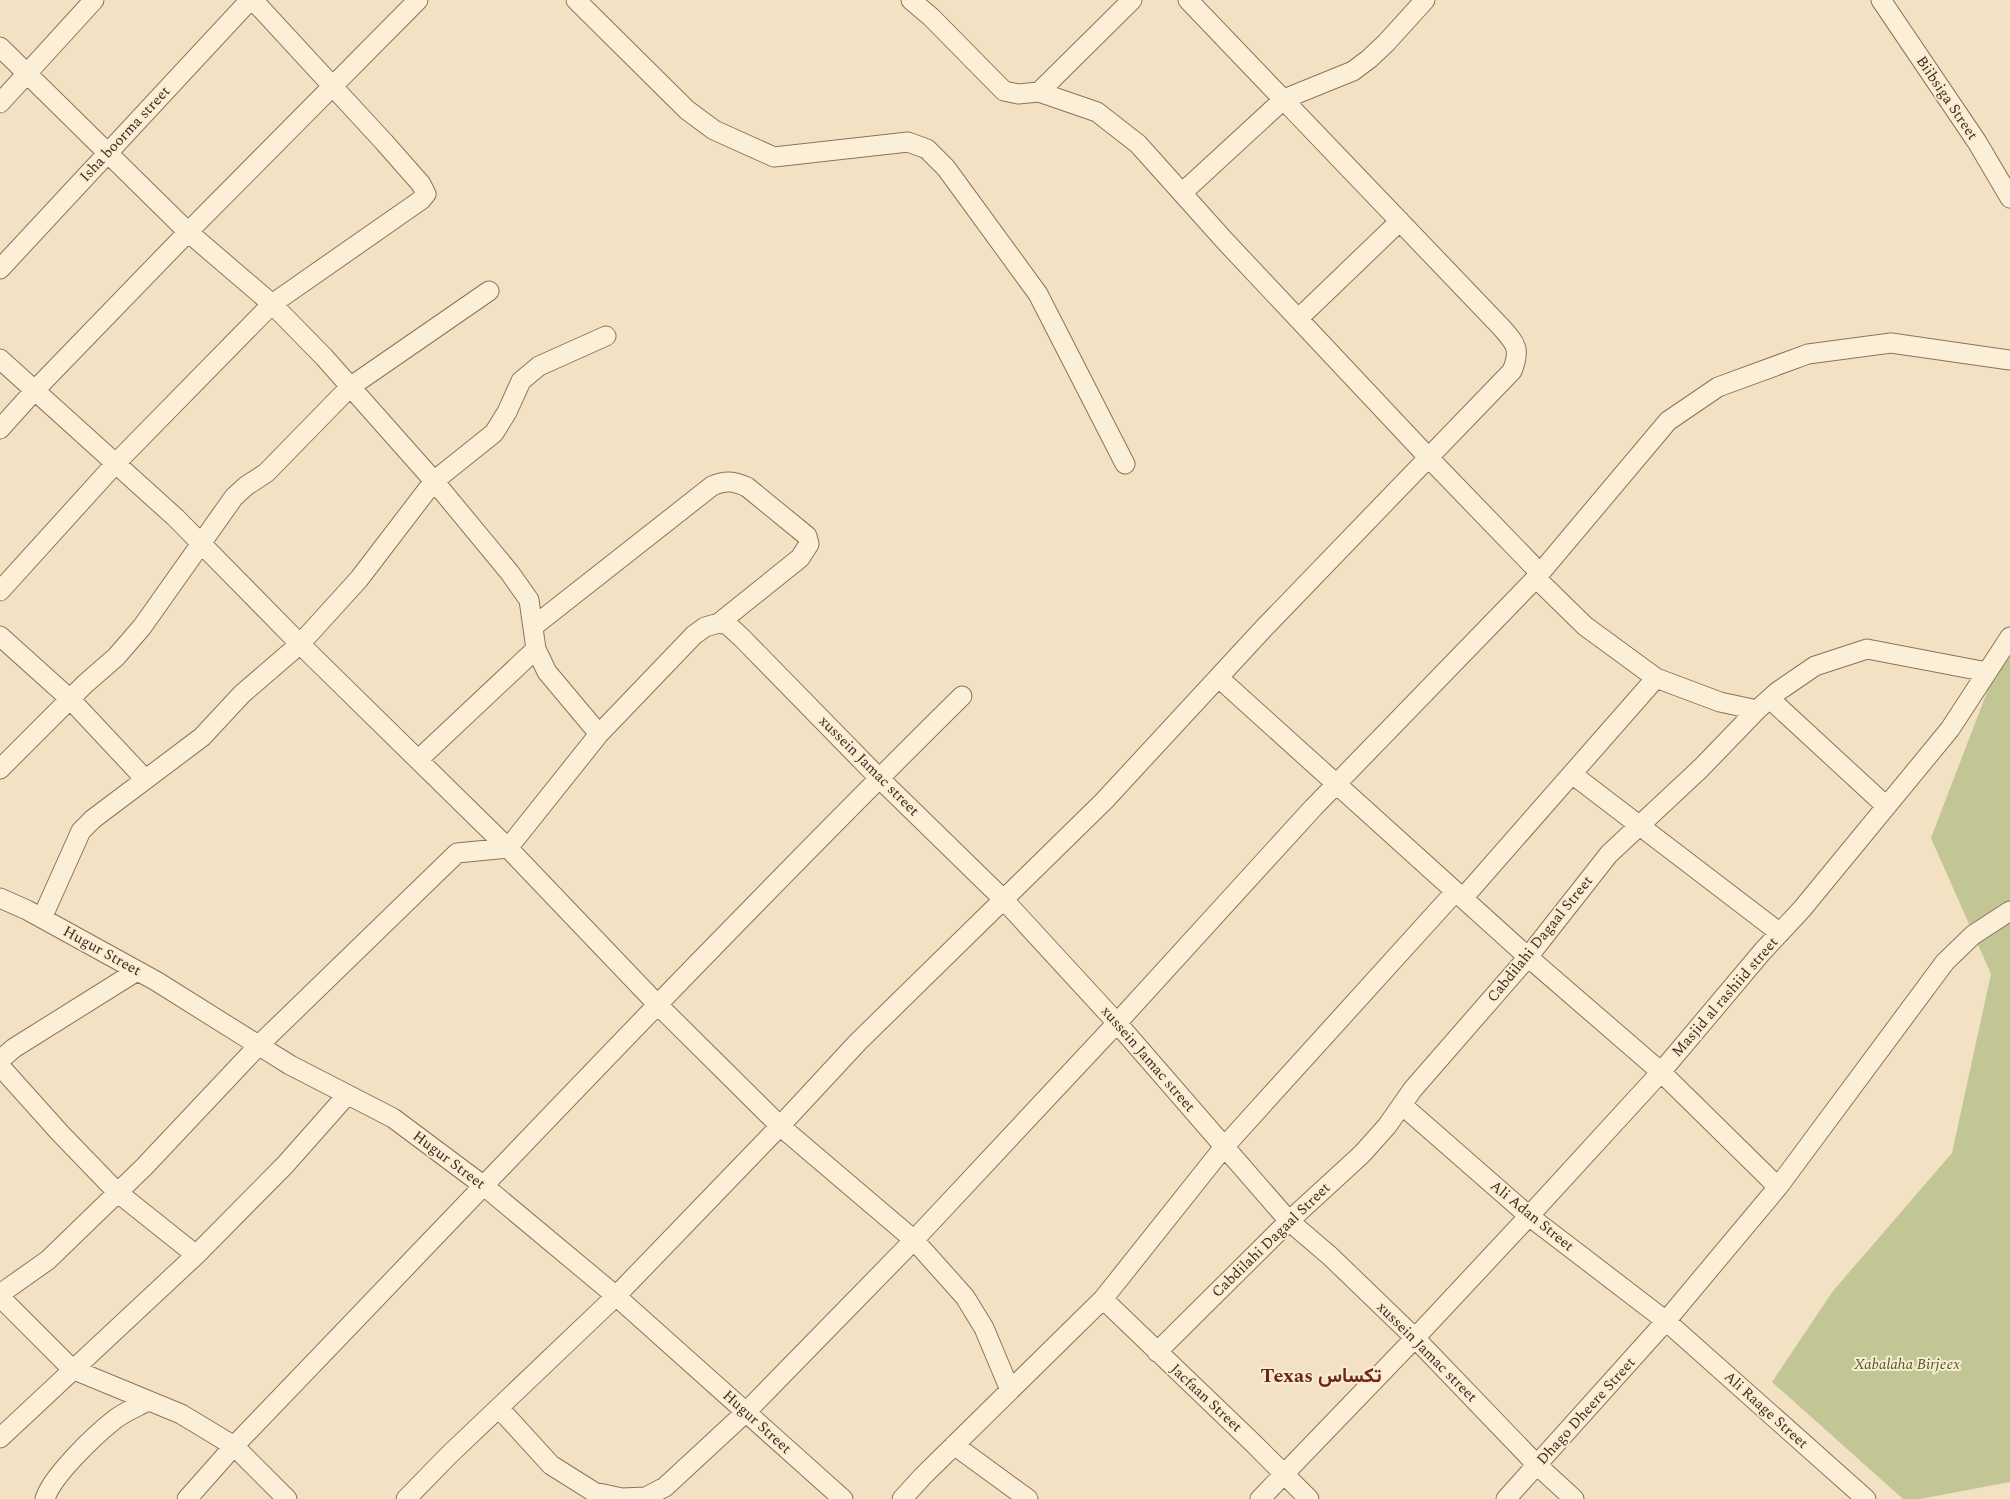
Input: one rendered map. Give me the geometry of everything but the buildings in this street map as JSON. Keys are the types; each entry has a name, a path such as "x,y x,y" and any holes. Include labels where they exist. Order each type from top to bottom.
{"street":[{"path":"0,103 94,0"},
{"path":"0,591 116,463 272,304 422,200 426,194 421,184 332,85 251,0"},
{"name":"Isha boorma street","path":"0,268 251,0"},
{"path":"0,429 35,390 188,232 418,0"},
{"path":"576,0 687,110 714,130 774,158 908,142 927,149 946,168 1038,294 1125,464"},
{"path":"911,0 931,17 1004,91 1018,94 1040,92 1097,112 1138,144 1298,319 1585,626 1656,678 1720,702 1763,704 1886,806"},
{"path":"1040,92 1132,0"},
{"path":"406,1499 616,1296 858,1042 1104,801 1264,628 1512,371 1517,358 1516,345 1188,0"},
{"path":"1182,193 1284,99 1353,72 1386,43 1424,0"},
{"name":"Biibsiga Street","path":"1880,0 1976,142 2010,198"},
{"path":"0,47 188,232 272,304 324,357 434,481 510,573 529,600 536,649 547,672 599,734"},
{"path":"1298,319 1400,221"},
{"path":"0,769 70,699 116,657 142,627 234,497 246,486 266,473 350,387 489,291"},
{"path":"42,918 81,831 92,819 202,737 242,694 300,644 359,579 434,481 494,433 507,412 521,381 529,372 606,336"},
{"path":"498,1408 551,1465 594,1492 622,1498 638,1498 665,1488 746,1412 914,1240 1118,1023 1336,785 1538,575 1668,421 1718,387 1808,354 1892,343 2010,360"},
{"path":"0,358 201,543 300,644 508,848 658,1005 780,1126 914,1240 964,1297 984,1328 1010,1390"},
{"path":"0,1294 48,1260 144,1167 259,1045 457,853 508,848 599,734 694,635 705,627 720,623 800,558 809,544 807,536 747,487 736,481 722,481 712,486 534,626"},
{"name":"xussein Jamac street","path":"720,623 728,625 742,638 879,778 1003,899 1118,1023 1289,1221 1330,1256 1415,1338 1537,1465 1574,1499"},
{"path":"0,636 70,699 145,779"},
{"name":"Masjid al rashiid street","path":"1260,1499 1415,1338 1661,1072 1821,887 1950,729 2010,637"},
{"path":"418,760 536,649"},
{"name":"Cabdilahi Dagaal Street","path":"1157,1352 1289,1221 1362,1154 1413,1089 1528,957 1609,854 1701,768 1763,704 1815,666 1866,649 1986,672"},
{"path":"1219,678 1528,957 1661,1072 1778,1188"},
{"path":"902,1499 1102,1299 1224,1147 1572,774 1656,678"},
{"path":"187,1499 234,1446 658,1005 879,778 962,696"},
{"path":"1572,774 1780,933"},
{"name":"Hugur Street","path":"0,898 42,918 137,971 290,1065 393,1118 484,1186 616,1296 843,1499"},
{"name":"Dhago Dheere Street","path":"1506,1499 1666,1321 1778,1188 1945,962 1973,935 2010,911"},
{"path":"0,1060 21,1043 137,971"},
{"path":"0,1066 60,1133 117,1192 196,1255"},
{"path":"0,1438 196,1255 285,1165 347,1095"},
{"name":"Ali Adan Street","path":"1402,1105 1529,1216 1666,1321"},
{"path":"0,1297 72,1370 180,1414 234,1446 287,1499"},
{"name":"Jacfaan Street","path":"1102,1299 1309,1499"},
{"name":"Ali Raage Street","path":"1666,1321 1866,1499"},
{"path":"45,1499 48,1489 67,1466 114,1420 148,1401"},
{"path":"954,1446 1028,1499"}],"green space":[{"name":"Xabalaha Birjeex","path":"2010,632 2010,1482 1920,1499 1903,1499 1772,1382 1833,1291 1952,1153 1991,974 1931,838"}],"district":[{"name":"Texas تكساس","path":"1321,1376"}]}
